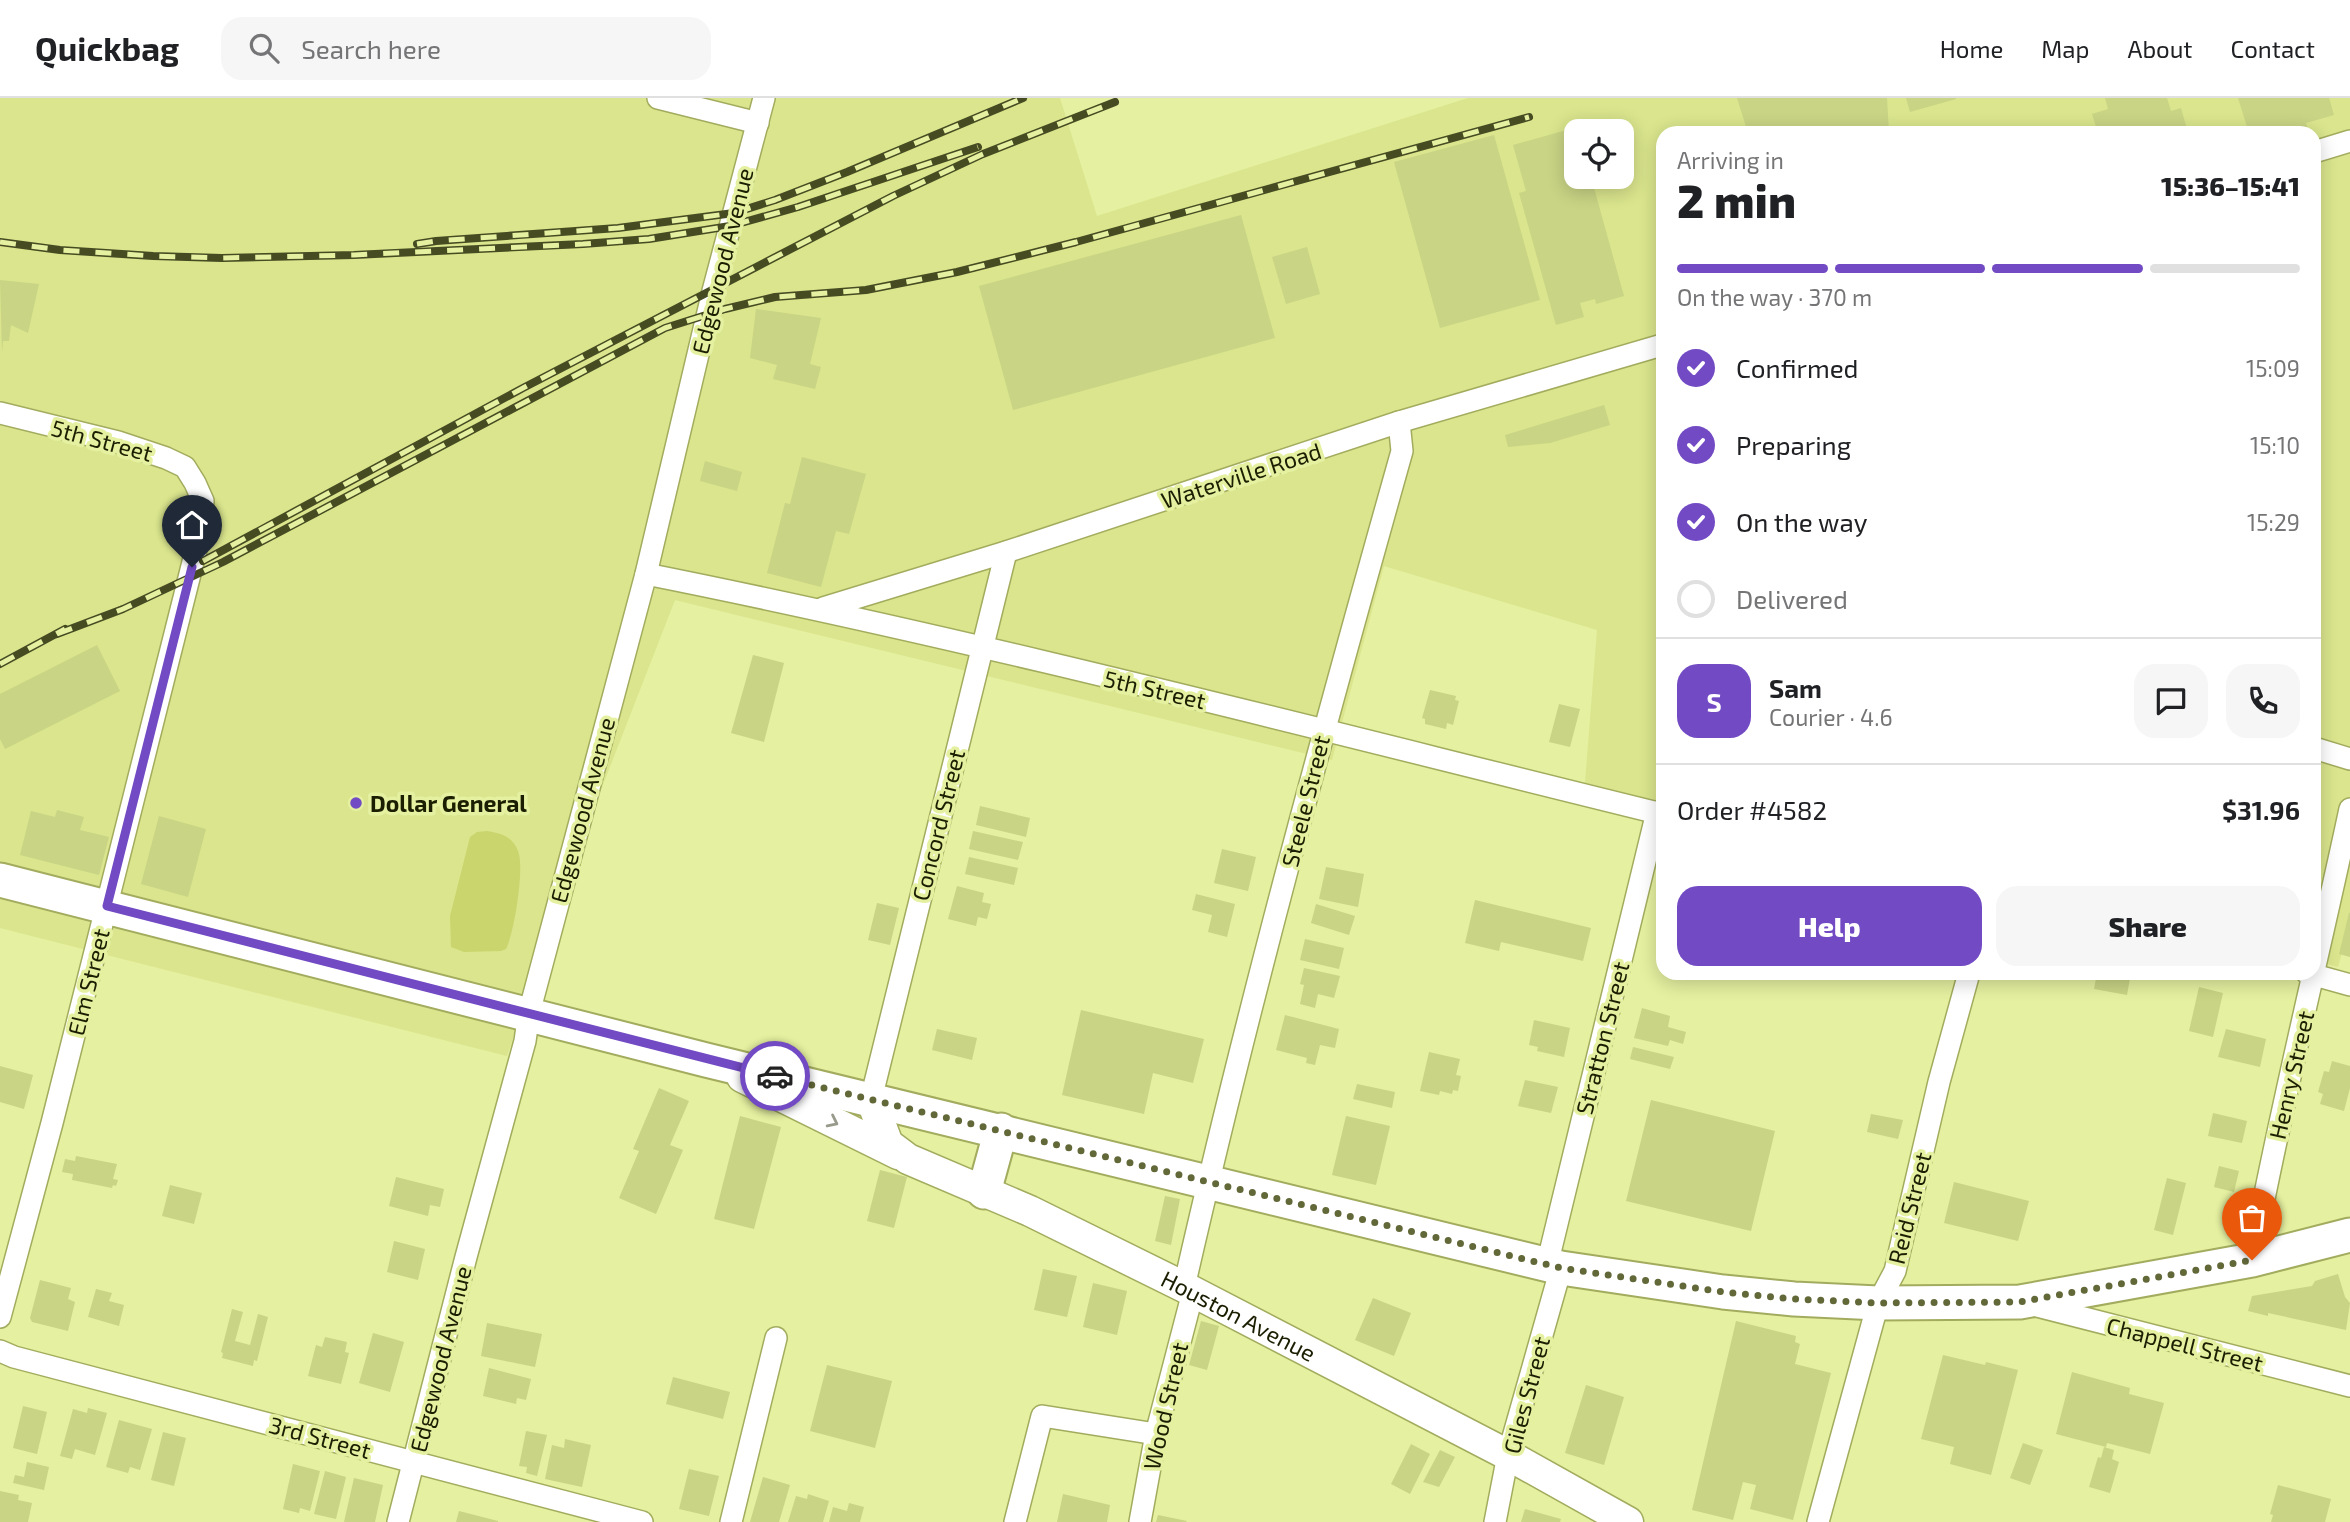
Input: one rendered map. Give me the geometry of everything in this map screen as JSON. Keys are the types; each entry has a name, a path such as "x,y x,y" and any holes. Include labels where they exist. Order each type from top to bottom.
{"main road":[{"path":"0,880 706,1060 1554,1266 1723,1292 1878,1303 2020,1302 2252,1260 2350,1235"},
{"path":"984,1192 1001,1130"}],"street":[{"path":"658,98 758,122"},
{"name":"Edgewood Avenue","path":"398,1522 646,574 713,290 764,98"},
{"path":"2321,150 2350,141"},
{"name":"Waterville Road","path":"821,609 1006,552 1399,422 1656,347"},
{"name":"5th Street","path":"0,413 118,442 166,458 185,467 195,483"},
{"name":"Steele Street","path":"1208,1181 1323,728 1402,451 1399,422"},
{"name":"Elm Street","path":"0,1317 52,1124 200,534 203,501 195,483"},
{"name":"Concord Street","path":"871,1099 1006,552"},
{"name":"5th Street","path":"646,574 821,609 1323,728 1656,812"},
{"path":"2321,750 2350,759"},
{"name":"Henry Street","path":"2321,932 2350,809"},
{"name":"Stratton Street","path":"1554,1266 1656,830"},
{"path":"2321,977 2350,985"},
{"name":"Reid Street","path":"1818,1522 1878,1303 1895,1271 1939,1082 1967,980"},
{"name":"Henry Street","path":"2252,1260 2310,980"},
{"path":"706,1060 908,1159"},
{"name":"Houston Avenue","path":"871,1099 888,1144 908,1159 1030,1212 1189,1289 1508,1455 1628,1522"},
{"name":"Wood Street","path":"1140,1522 1156,1434 1189,1289 1208,1181"},
{"name":"Giles Street","path":"1495,1522 1508,1455 1554,1266"},
{"name":"Chappell Street","path":"2020,1302 2350,1386"},
{"path":"731,1522 776,1338"},
{"name":"3rd Street","path":"0,1351 14,1357 642,1522"},
{"path":"1014,1522 1042,1416 1156,1434"}],"shaded area":[{"path":"0,98 1060,98 1097,216 1468,98 2350,98 2350,924 2338,967 2321,963 2321,126 1656,126 1656,801 1585,783 1597,630 1384,566 1332,760 675,600 576,854 507,1056 0,928"},
{"path":"487,831 506,836 518,851 520,871 515,916 506,949 464,952 451,947 450,916 470,837 477,832"}],"building":[{"path":"1737,98 1887,98 1889,126 1746,126"},
{"path":"1906,98 1956,98 1956,99 1910,112"},
{"path":"2105,98 2167,98 2171,111 2181,108 2186,126 2096,126 2092,114 2108,109"},
{"path":"2238,98 2329,98 2334,115 2306,123 2307,126 2247,126"},
{"path":"1564,131 1564,189 1594,189 1624,296 1596,304 1595,299 1580,303 1584,317 1556,325 1519,193 1526,191 1513,145"},
{"path":"1494,135 1540,300 1440,328 1394,162"},
{"path":"1241,215 1275,338 1013,410 979,286"},
{"path":"1307,247 1320,294 1286,304 1272,257"},
{"path":"0,280 39,284 28,333 11,325 9,341 3,341 2,353"},
{"path":"756,309 821,318 810,364 821,367 815,389 773,379 777,365 750,358"},
{"path":"1604,405 1610,425 1550,443 1508,447 1505,435"},
{"path":"802,457 866,474 849,534 836,531 821,587 767,573 785,503 790,504"},
{"path":"705,461 742,472 737,491 700,481"},
{"path":"97,645 120,691 5,749 0,739 0,694"},
{"path":"753,655 784,663 764,742 731,733"},
{"path":"1430,690 1456,696 1455,700 1459,701 1453,725 1447,723 1446,729 1425,724 1425,719 1422,718"},
{"path":"1559,704 1580,709 1570,747 1549,742"},
{"path":"980,806 1030,818 1026,837 976,825"},
{"path":"57,810 84,817 80,830 109,837 99,875 20,855 31,811 55,817"},
{"path":"159,816 206,829 188,897 141,884"},
{"path":"973,831 1023,842 1018,860 969,849"},
{"path":"1222,849 1256,857 1248,891 1214,883"},
{"path":"969,857 1018,868 1014,885 965,874"},
{"path":"1326,867 1364,874 1358,907 1319,899"},
{"path":"957,886 984,893 982,902 991,904 987,919 978,917 976,926 948,919"},
{"path":"1196,894 1235,904 1227,937 1208,932 1212,915 1192,910"},
{"path":"1475,900 1591,928 1583,961 1501,942 1499,951 1465,943"},
{"path":"877,903 899,908 890,945 868,940"},
{"path":"1316,904 1355,916 1349,935 1311,923"},
{"path":"2350,913 2350,957 2339,954"},
{"path":"1305,939 1344,948 1339,969 1300,960"},
{"path":"1304,968 1340,976 1334,998 1318,994 1315,1008 1300,1004 1304,985 1300,984"},
{"path":"2096,980 2130,980 2127,995 2094,989"},
{"path":"2199,987 2223,993 2213,1037 2189,1031"},
{"path":"1642,1008 1670,1016 1668,1027 1686,1032 1683,1044 1670,1040 1668,1046 1634,1038"},
{"path":"1081,1010 1204,1039 1193,1083 1153,1073 1144,1114 1062,1095"},
{"path":"1285,1015 1339,1029 1335,1048 1320,1045 1315,1065 1306,1063 1307,1058 1276,1050"},
{"path":"1534,1020 1570,1028 1564,1057 1537,1051 1538,1047 1529,1045"},
{"path":"937,1029 977,1038 972,1060 932,1050"},
{"path":"2226,1029 2266,1039 2260,1067 2218,1057"},
{"path":"1633,1047 1674,1057 1670,1069 1630,1059"},
{"path":"1429,1052 1460,1059 1456,1075 1461,1076 1458,1091 1453,1090 1452,1094 1440,1091 1439,1095 1420,1091"},
{"path":"2332,1061 2350,1066 2350,1088 2344,1111 2320,1104 2323,1094 2318,1092 2324,1071 2329,1072"},
{"path":"0,1066 33,1075 24,1109 0,1102"},
{"path":"1525,1080 1558,1087 1551,1113 1518,1106"},
{"path":"1357,1084 1395,1092 1392,1108 1353,1099"},
{"path":"659,1088 689,1101 670,1145 683,1150 656,1214 619,1198 639,1151 633,1149"},
{"path":"1651,1100 1775,1131 1751,1231 1626,1201"},
{"path":"2213,1113 2247,1121 2242,1143 2208,1136"},
{"path":"1871,1114 1903,1120 1898,1139 1867,1132"},
{"path":"740,1116 781,1127 754,1229 714,1219"},
{"path":"1346,1116 1390,1126 1376,1185 1332,1175"},
{"path":"76,1156 117,1164 113,1179 118,1180 116,1186 113,1185 112,1188 72,1180 73,1174 62,1172 65,1159 75,1161"},
{"path":"2219,1166 2239,1171 2234,1192 2214,1187"},
{"path":"880,1170 907,1177 894,1228 867,1221"},
{"path":"396,1177 444,1189 440,1207 430,1205 428,1216 389,1206"},
{"path":"2167,1178 2186,1183 2173,1235 2154,1230"},
{"path":"1954,1182 2029,1201 2018,1241 1944,1223"},
{"path":"170,1185 202,1193 194,1224 162,1216"},
{"path":"1165,1196 1180,1199 1171,1245 1155,1241"},
{"path":"394,1241 425,1249 418,1280 387,1272"},
{"path":"1043,1269 1077,1276 1067,1317 1034,1310"},
{"path":"2338,1274 2345,1297 2350,1303 2346,1330 2248,1311 2252,1296 2312,1286 2315,1281"},
{"path":"40,1280 71,1288 68,1299 75,1302 68,1331 32,1322 30,1318"},
{"path":"1093,1283 1127,1291 1117,1335 1083,1327"},
{"path":"96,1289 112,1293 109,1301 124,1305 119,1326 88,1317"},
{"path":"1373,1298 1411,1313 1394,1356 1355,1340"},
{"path":"232,1309 243,1312 235,1341 250,1345 258,1314 268,1317 257,1361 254,1360 253,1366 222,1358 221,1352"},
{"path":"1201,1321 1219,1326 1207,1370 1189,1365"},
{"path":"1736,1321 1796,1336 1795,1342 1800,1344 1795,1364 1831,1373 1793,1520 1750,1509 1756,1485 1743,1482 1733,1520 1692,1510"},
{"path":"487,1323 542,1334 535,1367 481,1356"},
{"path":"373,1333 404,1342 390,1392 359,1383"},
{"path":"325,1337 347,1342 345,1352 349,1353 341,1384 308,1376 316,1345 322,1347"},
{"path":"1943,1355 2018,1370 1991,1475 1950,1464 1954,1447 1921,1439"},
{"path":"827,1365 892,1381 875,1448 810,1431"},
{"path":"489,1368 531,1379 526,1400 517,1398 516,1404 483,1396"},
{"path":"2072,1372 2130,1388 2129,1394 2164,1403 2150,1454 2107,1443 2106,1447 2056,1434"},
{"path":"673,1377 730,1392 723,1419 666,1404"},
{"path":"1586,1385 1624,1397 1604,1465 1565,1453"},
{"path":"23,1406 47,1412 37,1454 13,1448"},
{"path":"88,1408 107,1413 95,1455 75,1449 72,1459 60,1456 73,1409 87,1413"},
{"path":"119,1420 152,1429 140,1470 130,1467 128,1473 106,1467"},
{"path":"526,1431 547,1435 537,1476 526,1473 527,1467 519,1466"},
{"path":"163,1432 186,1438 174,1486 151,1480"},
{"path":"565,1439 591,1445 582,1487 545,1479 552,1445 564,1448"},
{"path":"2023,1443 2043,1450 2030,1485 2010,1478"},
{"path":"1411,1444 1430,1454 1410,1494 1391,1484"},
{"path":"2104,1447 2114,1450 2112,1459 2119,1462 2110,1493 2089,1487 2098,1457 2101,1458"},
{"path":"1440,1450 1455,1457 1439,1487 1423,1482"},
{"path":"27,1462 49,1467 44,1490 13,1483 15,1475 24,1477"},
{"path":"293,1464 320,1471 310,1511 300,1508 299,1513 283,1509"},
{"path":"689,1469 719,1476 709,1516 679,1509"},
{"path":"325,1471 346,1477 336,1519 314,1514"},
{"path":"763,1477 790,1485 779,1522 750,1522"},
{"path":"354,1478 383,1485 375,1522 344,1522"},
{"path":"2278,1485 2331,1499 2325,1522 2271,1522 2273,1515 2270,1514"},
{"path":"0,1491 19,1495 18,1500 32,1503 28,1522 0,1522"},
{"path":"808,1494 829,1501 823,1522 788,1522 796,1496 807,1499"},
{"path":"1063,1494 1110,1505 1107,1522 1057,1522"},
{"path":"849,1503 864,1507 860,1522 829,1522 833,1507 847,1511"},
{"path":"1525,1509 1561,1519 1560,1522 1521,1522"},
{"path":"459,1511 498,1521 498,1522 456,1522"},
{"path":"1158,1515 1187,1521 1156,1522"}],"railway":[{"path":"417,244 618,228 734,213 847,172 1023,98"},
{"path":"203,561 523,388 893,196 983,154 1115,102"},
{"path":"57,634 123,609 223,562 665,328 775,297 866,290 957,272 1076,242 1529,117"},
{"path":"0,242 60,250 222,258 354,255 649,239 730,226 798,207 978,147"},
{"path":"0,664 65,629"}],"way so far":[{"path":"775,1076 1561,1268 1723,1292 1878,1303 2020,1302 2252,1260"}],"place":[{"name":"Dollar General","path":"356,803"}],"route":[{"path":"192,567 107,906 775,1076"}]}
